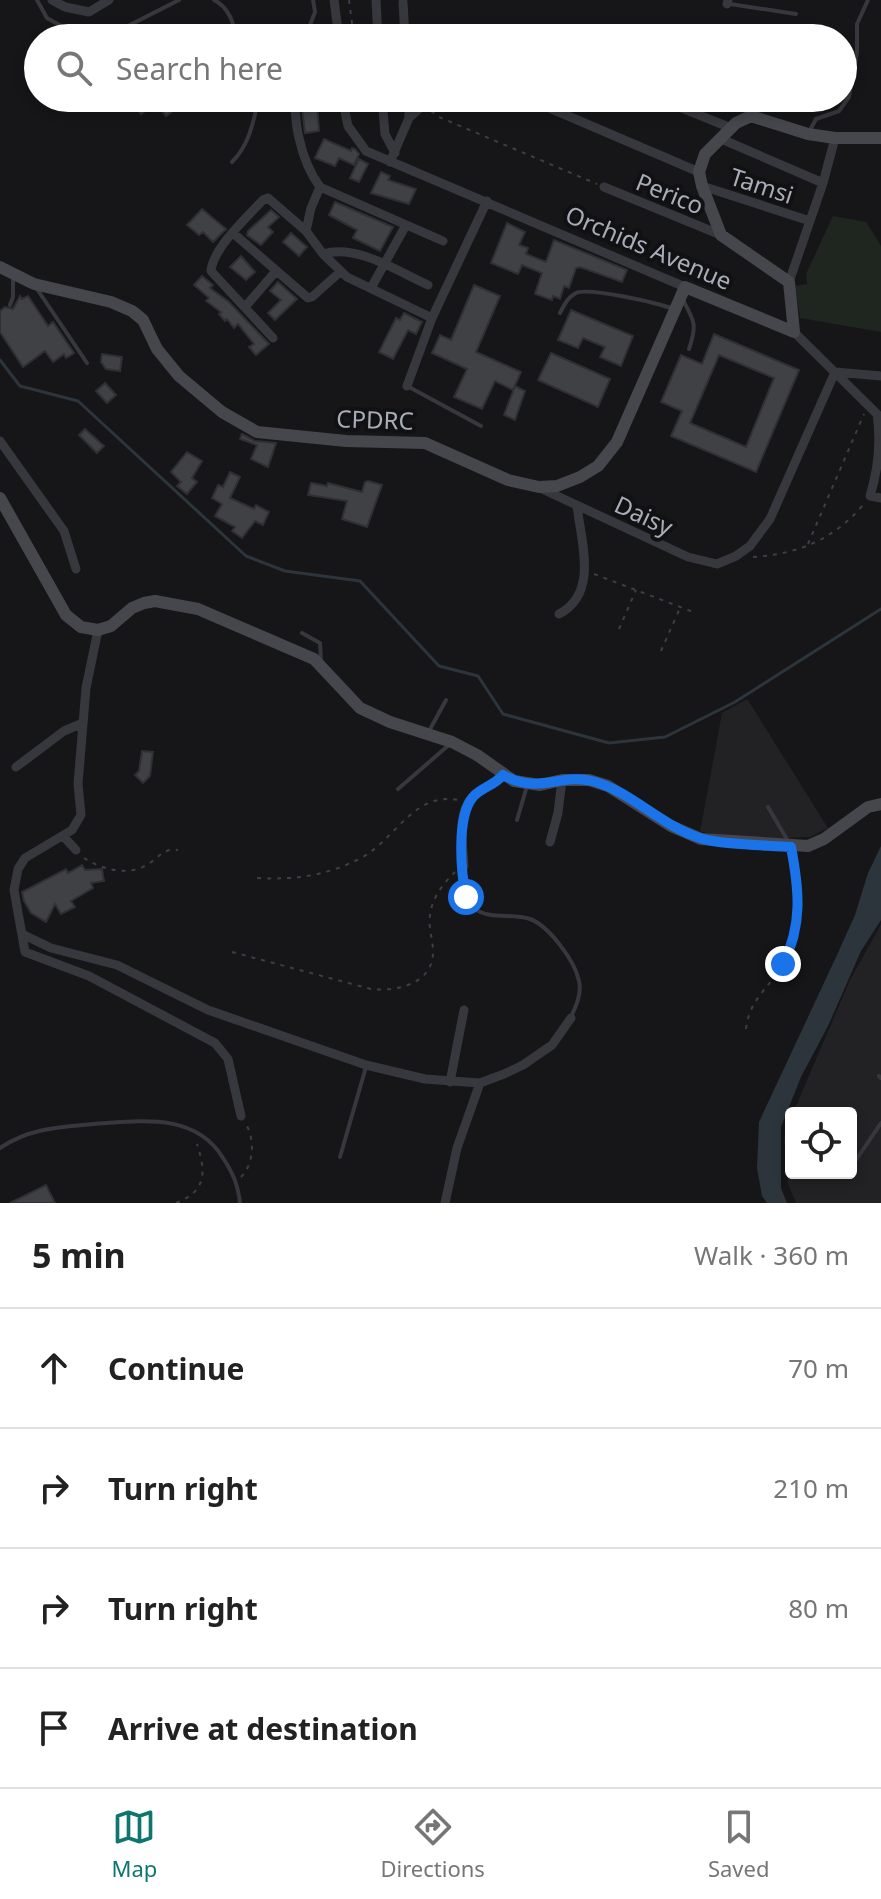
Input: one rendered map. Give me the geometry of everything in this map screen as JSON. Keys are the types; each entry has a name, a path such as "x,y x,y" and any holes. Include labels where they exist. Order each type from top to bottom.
{"street":[{"path":"52,0 65,7 89,12 109,0"},
{"path":"334,0 337,24"},
{"path":"376,0 377,24"},
{"path":"403,2 404,24"},
{"path":"296,112 298,136 310,173 320,187 443,241"},
{"name":"Orchids Avenue","path":"345,112 348,126 366,151 392,158 683,292 794,332"},
{"path":"383,112 392,158"},
{"path":"409,112 409,118"},
{"path":"392,158 409,118 416,112"},
{"path":"559,112 699,172"},
{"path":"692,112 731,128"},
{"path":"789,282 721,235 699,172 705,154 731,128 751,116 808,134 835,138 881,138"},
{"path":"719,138 823,183"},
{"path":"835,138 789,282 794,332 879,414 880,459 876,497"},
{"name":"Tamsi","path":"702,186 810,221"},
{"path":"306,231 320,187"},
{"name":"Perico","path":"604,187 721,235"},
{"path":"273,338 211,271 213,260 233,233 268,198 306,231 340,272 432,318"},
{"path":"407,386 432,318 487,201"},
{"path":"371,288 406,225"},
{"path":"233,233 308,298 340,272"},
{"path":"323,254 344,250 428,285"},
{"name":"CPDRC","path":"0,267 34,284 111,302 132,311 143,320 157,349 173,371 222,412 257,432 346,441 425,443 508,480 539,487 571,482 598,466 608,456 683,292"},
{"path":"245,307 276,271"},
{"path":"835,372 881,376"},
{"path":"736,556 750,546 770,519 835,372"},
{"path":"0,441 64,531 76,569"},
{"name":"Daisy","path":"539,487 688,557 717,564 736,556"},
{"path":"0,498 66,615 81,627 98,630 111,626 132,608 155,601 214,614 321,663 360,708 452,742 514,781 540,785 562,780 589,780 608,786 671,826 701,839 791,847 808,846 824,839 868,807 881,804"},
{"path":"559,614 573,604 586,570 577,506"},
{"path":"98,630 86,688 78,784 81,815 72,830 25,858 18,869 14,890 25,952 89,976 215,1043 228,1059 241,1116"},
{"path":"16,767 64,731 83,723"},
{"path":"464,866 462,821 469,803 480,790 497,783 503,775"},
{"path":"550,842 562,780"},
{"path":"63,836 76,850"},
{"path":"24,935 51,948 117,965 208,1010 366,1065 425,1079 480,1083 537,1056 552,1045 571,1018"},
{"path":"450,1082 464,1010"},
{"path":"445,1203 457,1148 480,1083"}],"lane":[{"path":"37,0 47,18 58,24"},
{"path":"132,24 179,0"},
{"path":"214,0 221,4 234,24"},
{"path":"310,24 315,12 313,0"},
{"path":"857,52 857,24 868,0"},
{"path":"728,2 796,14"},
{"path":"232,162 242,152 256,112"},
{"path":"808,134 816,119 836,112"},
{"path":"10,305 14,284 12,275"},
{"path":"34,284 87,363"},
{"path":"560,313 569,298 583,291 655,302 675,310"},
{"path":"683,292 695,329 689,349"},
{"path":"407,386 481,426"},
{"path":"302,633 320,643 321,663"},
{"path":"427,735 446,700"},
{"path":"398,789 452,742"},
{"path":"517,820 528,784"},
{"path":"768,807 791,847"},
{"path":"464,866 466,897 475,910 530,919 556,941 580,981 580,992 571,1018"},
{"path":"340,1157 366,1065"},
{"path":"0,1148 26,1133 43,1129 132,1121 167,1122 190,1128 218,1150 236,1180 240,1203"},
{"path":"857,1159 881,1123"}],"path":[{"path":"349,0 352,24"},
{"path":"435,112 439,117 604,187"},
{"path":"807,545 867,405"},
{"path":"736,556 771,556 833,535 876,497"},
{"path":"586,570 696,613"},
{"path":"619,629 636,590"},
{"path":"661,651 680,607"},
{"path":"257,878 295,880 324,872 360,859 383,844 407,816 429,802 445,797 469,803"},
{"path":"746,1029 754,1001 783,964 797,929 799,894 791,847"},
{"path":"76,850 93,864 125,871 141,868 167,850 178,850"},
{"path":"232,952 371,989 389,991 404,987 427,972 432,963 429,924 434,901 442,887 464,866"},
{"path":"236,1180 245,1174 251,1158 249,1129 241,1116"},
{"path":"176,1203 198,1190 203,1176 202,1161 190,1128"}],"shaded area":[{"path":"833,216 866,222 881,246 881,332 800,318 795,286 807,284 806,274"},
{"path":"747,699 828,828 810,837 784,838 773,842 700,832 722,713"},
{"path":"881,846 881,920 861,951 789,1107 785,1107 781,1127 781,1188 787,1203 767,1203 762,1196 757,1168 759,1122 855,915 868,873"},
{"path":"881,924 881,1203 796,1203 788,1179 857,1179 857,1107 796,1107 850,980"}],"building":[{"path":"302,112 317,112 319,131 305,133"},
{"path":"324,139 351,151 355,149 359,154 354,165 339,158 335,166 315,158"},
{"path":"359,159 368,164 359,182 350,178"},
{"path":"381,172 390,176 388,180 416,189 409,204 371,193"},
{"path":"335,202 393,227 380,251 353,238 357,230 329,215"},
{"path":"202,209 226,229 213,242 203,232 199,235 187,225"},
{"path":"271,210 279,217 268,227 273,232 261,245 247,235 248,231"},
{"path":"507,223 525,232 519,245 528,248 526,254 546,262 554,240 627,270 622,282 580,267 576,268 569,288 564,286 560,299 553,296 552,300 535,294 542,273 522,265 518,274 491,263"},
{"path":"291,233 307,247 299,256 283,242"},
{"path":"241,256 255,272 246,280 230,267"},
{"path":"202,276 213,285 210,288 229,302 269,344 256,355 249,347 254,344 238,324 234,328 227,319 225,321 219,314 221,312 206,301 209,298 194,285"},
{"path":"278,282 297,299 275,320 268,313 281,300 270,291"},
{"path":"474,285 500,296 476,352 521,372 513,390 495,381 482,409 454,397 467,369 432,353 440,335 451,340"},
{"path":"20,296 22,299 28,296 48,326 53,322 74,353 66,358 64,354 53,362 45,351 23,367 0,332 0,311 5,307 13,309"},
{"path":"571,310 633,336 621,366 600,357 605,347 583,338 578,348 558,340"},
{"path":"404,313 422,322 416,334 408,330 393,359 379,352 396,318 400,320"},
{"path":"714,334 799,370 756,472 671,436 682,411 661,402 681,355 702,364","holes":["719,355 774,378 746,447 690,423"]},
{"path":"551,353 610,379 598,407 538,380"},
{"path":"102,354 122,357 120,371 106,369 101,362"},
{"path":"105,383 116,395 107,403 96,391"},
{"path":"515,386 525,391 515,420 504,415"},
{"path":"85,429 104,446 97,453 79,435"},
{"path":"242,434 255,441 276,443 268,467 251,459 257,445 240,439"},
{"path":"187,452 202,461 192,478 197,482 187,494 177,486 181,482 171,472"},
{"path":"230,472 240,477 230,498 269,512 263,525 255,521 242,538 232,531 235,527 215,516 222,504 212,498 218,485 223,487"},
{"path":"368,481 382,485 367,527 342,519 347,501 308,495 311,483 327,486 328,483 362,492"},
{"path":"142,751 153,752 150,776 143,783 135,775 139,771"},
{"path":"82,865 85,870 102,869 104,881 91,883 93,888 71,901 75,907 61,914 55,904 46,922 31,913 22,892 66,869 68,873"},
{"path":"46,1185 55,1203 10,1203"}],"waterway":[{"path":"0,360 20,386 78,401 246,556 285,571 360,581 439,666 478,676 503,714 609,743 665,737 735,702 881,609"}],"route":[{"path":"466,897 462,821 474,795 497,783 503,775 514,781 540,785 562,780 589,780 608,786 671,826 701,839 791,847 799,910 792,946 783,964"}]}
